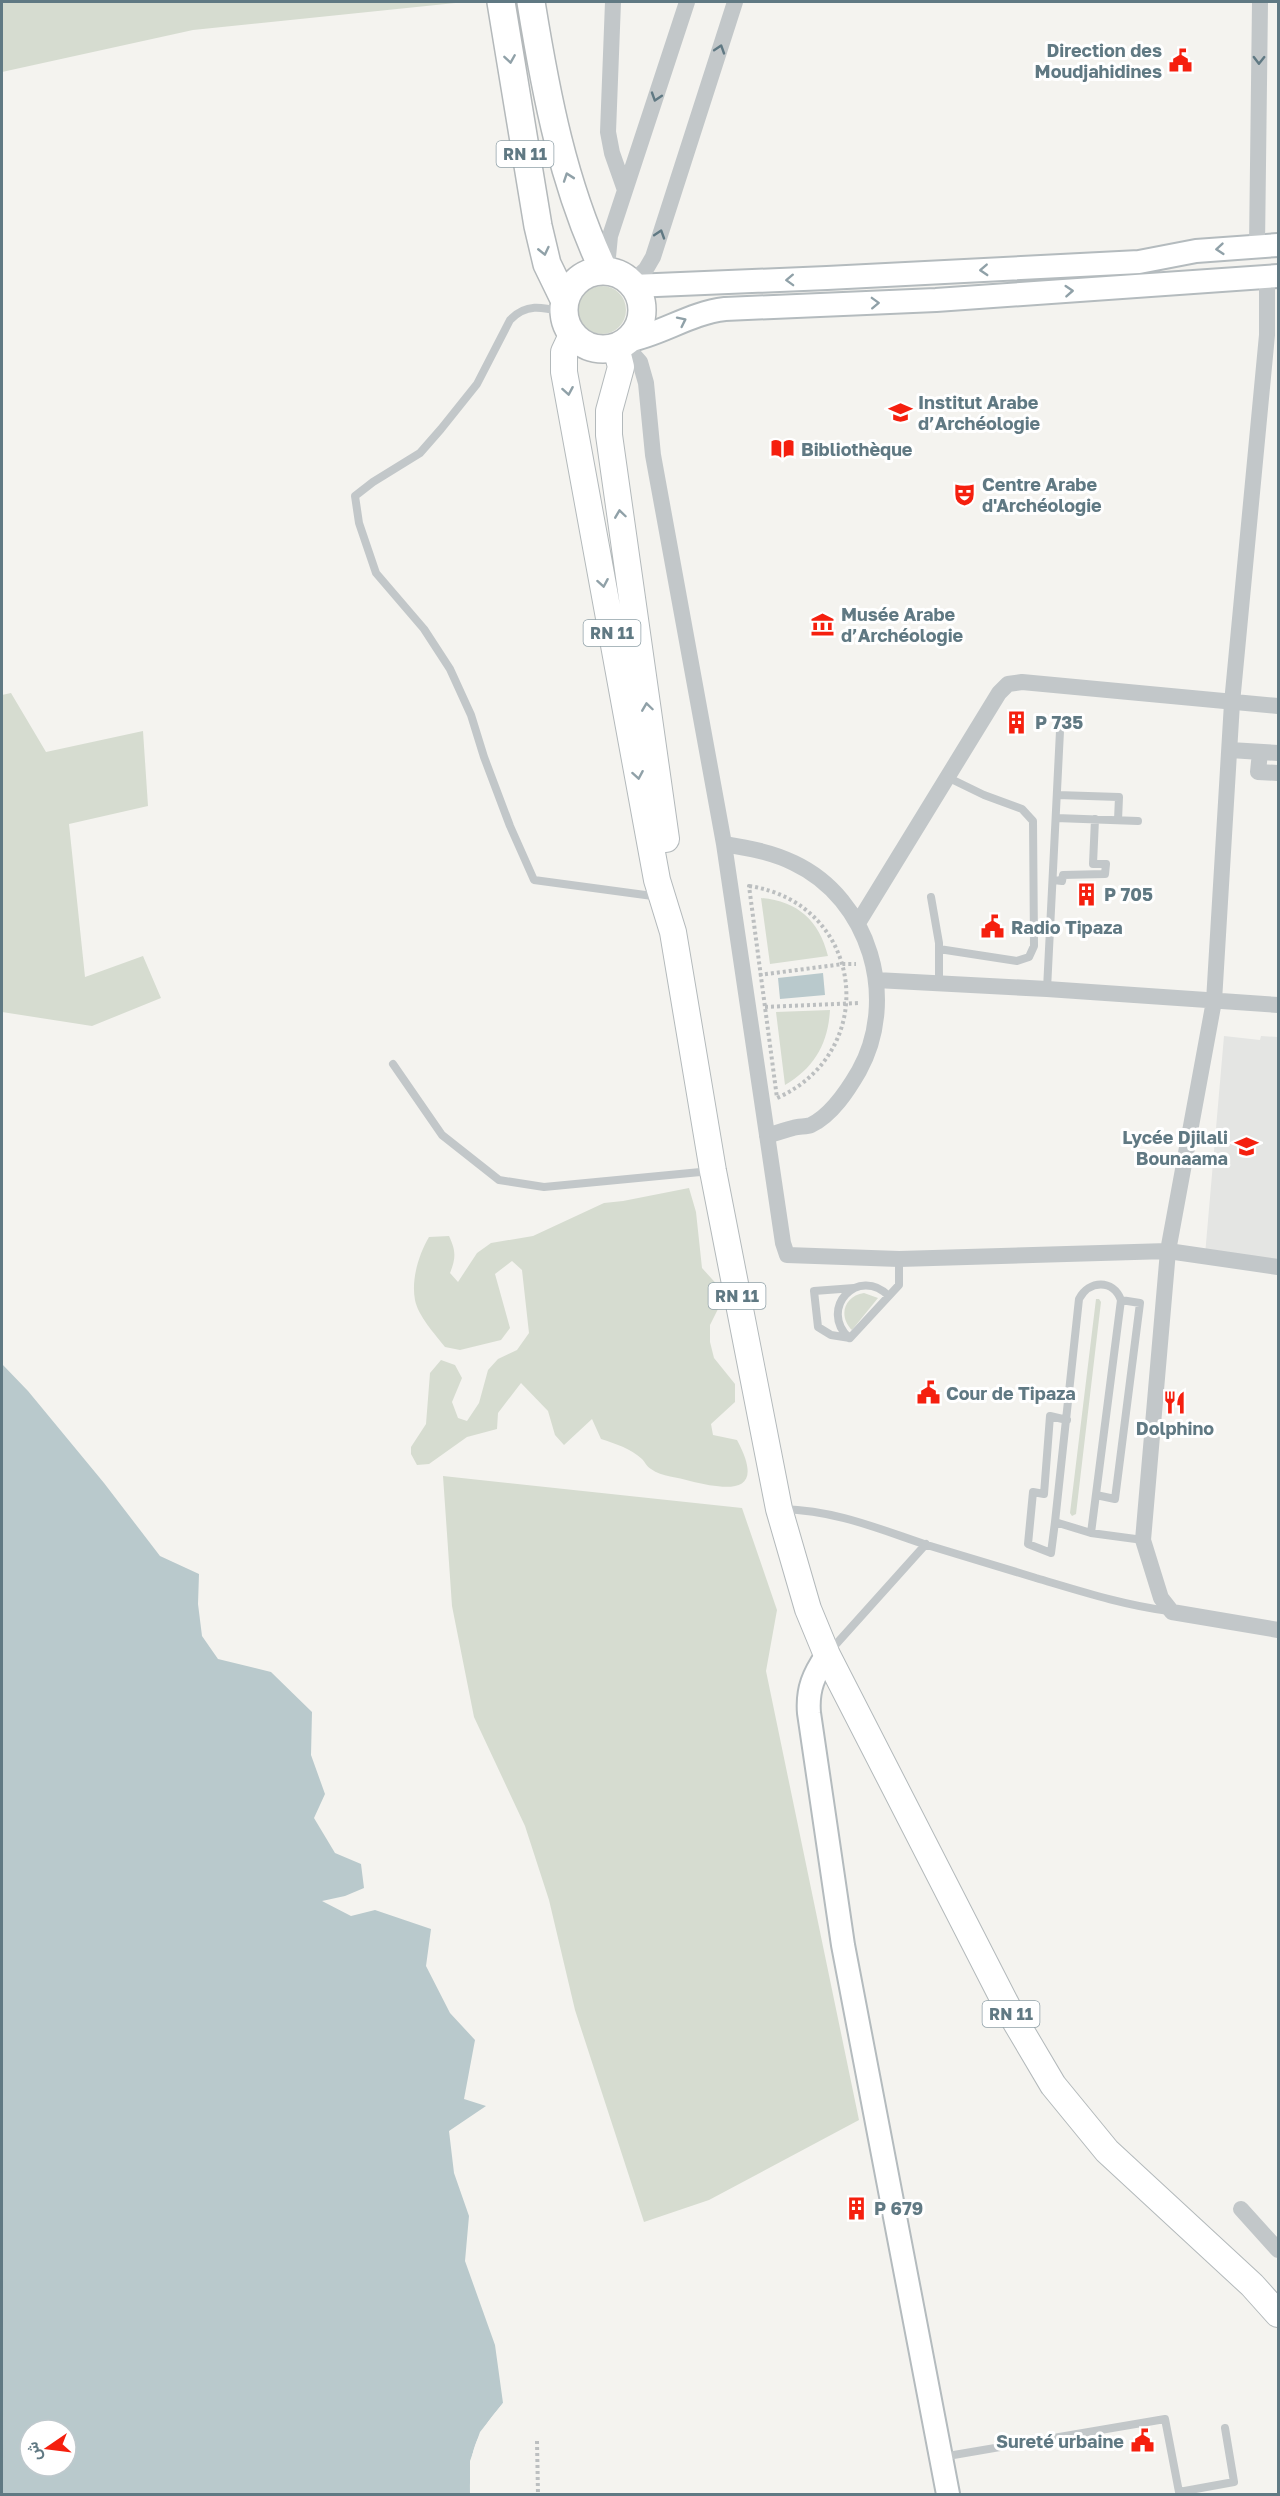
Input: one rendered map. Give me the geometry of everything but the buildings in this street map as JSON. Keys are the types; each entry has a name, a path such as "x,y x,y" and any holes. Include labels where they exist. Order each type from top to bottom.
{"highway":[{"name":"RN 11","path":"501,2 538,226 547,264 567,316"},
{"name":"RN 11","path":"531,2 557,142 587,234 619,278"},
{"path":"593,272 619,278 639,296 642,308 636,332 622,344 592,348 581,343 567,316 575,283 593,272"}],"main road":[{"path":"619,278 827,278 1139,262 1196,251 1268,245"},
{"path":"622,344 657,333 693,316 725,309 936,300 1273,276"},
{"name":"RN 11","path":"567,316 564,372 660,897 673,932"},
{"name":"RN 11","path":"622,344 621,368 609,411 609,435 671,874 673,932 713,1171 779,1509 808,1609 827,1655 1011,2014 1053,2085 1107,2151 1252,2285 1278,2314"},
{"path":"827,1655 814,1673 810,1686 809,1713 843,1945 948,2494"}],"street":[{"path":"613,2 608,132 612,153 625,190"},
{"path":"687,2 610,236 619,278 646,269 655,250 735,2"},
{"path":"1260,2 1268,245"},
{"path":"1273,276 1232,703 1214,1001 1168,1251 1143,1540 1161,1598 1172,1612 1278,1630"},
{"path":"622,344 640,362 646,383 653,455 724,844 752,975 748,1007 783,1244 787,1255 899,1259 1168,1251 1278,1267"},
{"path":"858,923 999,693 1008,684 1022,682 1278,706"},
{"path":"1230,750 1278,753"},
{"path":"1260,752 1258,772 1278,773"},
{"path":"724,844 770,853 796,864 820,880 841,900 858,923 875,973 878,1003 874,1032 865,1059 851,1085 833,1107 810,1126 767,1136"},
{"path":"875,973 939,983 1278,1005"},
{"path":"1241,2209 1278,2250"}],"lane":[{"path":"567,316 535,307 516,313 510,320 477,384 434,437 420,453 373,482 356,496 359,522 376,573 424,629 450,669 471,715 510,826 534,880 660,897"},
{"path":"1047,989 1060,731"},
{"path":"939,950 1017,961 1029,957 1034,946 1033,821 1022,809 984,795 947,777"},
{"path":"1057,795 1119,796 1118,820"},
{"path":"1056,818 1138,821"},
{"path":"1053,880 1062,882 1063,874 1105,874 1106,864 1093,864 1095,819"},
{"path":"932,897 939,950 939,983"},
{"path":"393,1064 442,1135 499,1180 544,1187 713,1171"},
{"path":"850,1338 899,1285 899,1259"},
{"path":"1067,1420 1050,1416 1044,1494 1033,1492 1028,1544 1052,1553 1067,1420 1079,1299 1085,1290 1101,1284 1111,1287 1121,1300 1140,1303 1115,1499 1096,1495"},
{"path":"850,1338 831,1335 823,1328 818,1328 814,1291 869,1285 877,1287 889,1296"},
{"path":"850,1338 840,1327 838,1312 843,1297 854,1288"},
{"path":"1091,1533 1121,1300"},
{"path":"779,1509 835,1514 1087,1594 1139,1607 1172,1612"},
{"path":"1055,1522 1091,1533 1143,1540"},
{"path":"827,1655 926,1544"},
{"path":"941,2457 1165,2420 1179,2492 1234,2482 1225,2428"}],"path":[{"path":"749,886 783,895 812,915 834,942 843,964 847,1004 841,1033 824,1064 808,1081 777,1098 765,1008 752,975 749,886"},
{"path":"752,975 843,964 875,973"},
{"path":"748,1007 878,1003"},
{"path":"537,2441 538,2494"}],"shaded area":[{"path":"2,2 465,2 193,30 2,72"},
{"path":"597,286 607,286 619,293 626,305 626,315 619,327 607,334 597,334 582,323 578,315 578,305 589,290"},
{"path":"11,693 46,752 143,731 148,806 69,824 85,977 143,956 161,998 92,1026 2,1012 2,695"},
{"path":"761,898 785,903 805,915 819,932 828,956 770,964"},
{"path":"823,973 825,995 780,999 778,978"},
{"path":"830,1010 826,1034 818,1054 804,1071 785,1085 776,1012"},
{"name":"Lycée Djilali Bounaama","path":"1224,1036 1260,1040 1261,1036 1278,1037 1278,1261 1205,1255"},
{"path":"689,1188 696,1212 702,1268 721,1289 722,1301 710,1325 710,1342 714,1358 735,1384 735,1402 711,1424 713,1435 737,1440 748,1471 746,1479 731,1487 660,1474 633,1452 601,1439 592,1419 564,1445 555,1435 548,1411 521,1383 498,1413 497,1429 467,1437 429,1464 417,1465 411,1454 411,1447 426,1424 430,1373 441,1360 455,1365 462,1378 452,1402 458,1418 467,1421 479,1403 488,1370 498,1359 517,1350 529,1333 522,1270 512,1261 495,1274 510,1328 501,1340 460,1350 445,1347 423,1318 415,1300 414,1284 417,1267 429,1237 449,1236 454,1254 450,1273 458,1282 477,1253 491,1243 533,1236 604,1203"},
{"path":"864,1293 878,1298 852,1330 845,1319 845,1307 852,1298"},
{"path":"1096,1299 1101,1302 1076,1514 1072,1516 1070,1513"},
{"path":"2,1364 28,1391 104,1483 160,1556 199,1574 198,1604 202,1636 218,1659 271,1672 312,1712 311,1755 325,1794 314,1818 335,1853 361,1864 364,1888 345,1896 322,1901 351,1916 375,1910 431,1929 426,1966 450,2013 475,2040 464,2099 486,2106 449,2131 454,2173 469,2216 465,2261 495,2345 503,2403 479,2435 475,2445 471,2465 470,2494 2,2494"},
{"path":"443,1476 742,1508 777,1610 766,1671 859,2120 709,2200 644,2222 575,2010 549,1900 525,1826 474,1717 452,1606"}],"pier":[{"path":"503,2403 504,2406 482,2433 473,2461 473,2494 470,2494 470,2461 480,2432"}],"place":[{"name":"Direction des Moudjahidines","path":"1180,60"},
{"name":"Institut Arabe d’Archéologie","path":"900,412"},
{"name":"Bibliothèque","path":"783,449"},
{"name":"Centre Arabe d'Archéologie","path":"964,494"},
{"name":"Musée Arabe d’Archéologie","path":"823,624"},
{"name":"P 735","path":"1017,722"},
{"name":"P 705","path":"1086,894"},
{"name":"Radio Tipaza","path":"993,927"},
{"name":"Lycée Djilali Bounaama","path":"1246,1147"},
{"name":"Cour de Tipaza","path":"928,1393"},
{"name":"Dolphino","path":"1175,1402"},
{"name":"P 679","path":"856,2208"},
{"name":"Sureté urbaine","path":"1142,2441"}]}
